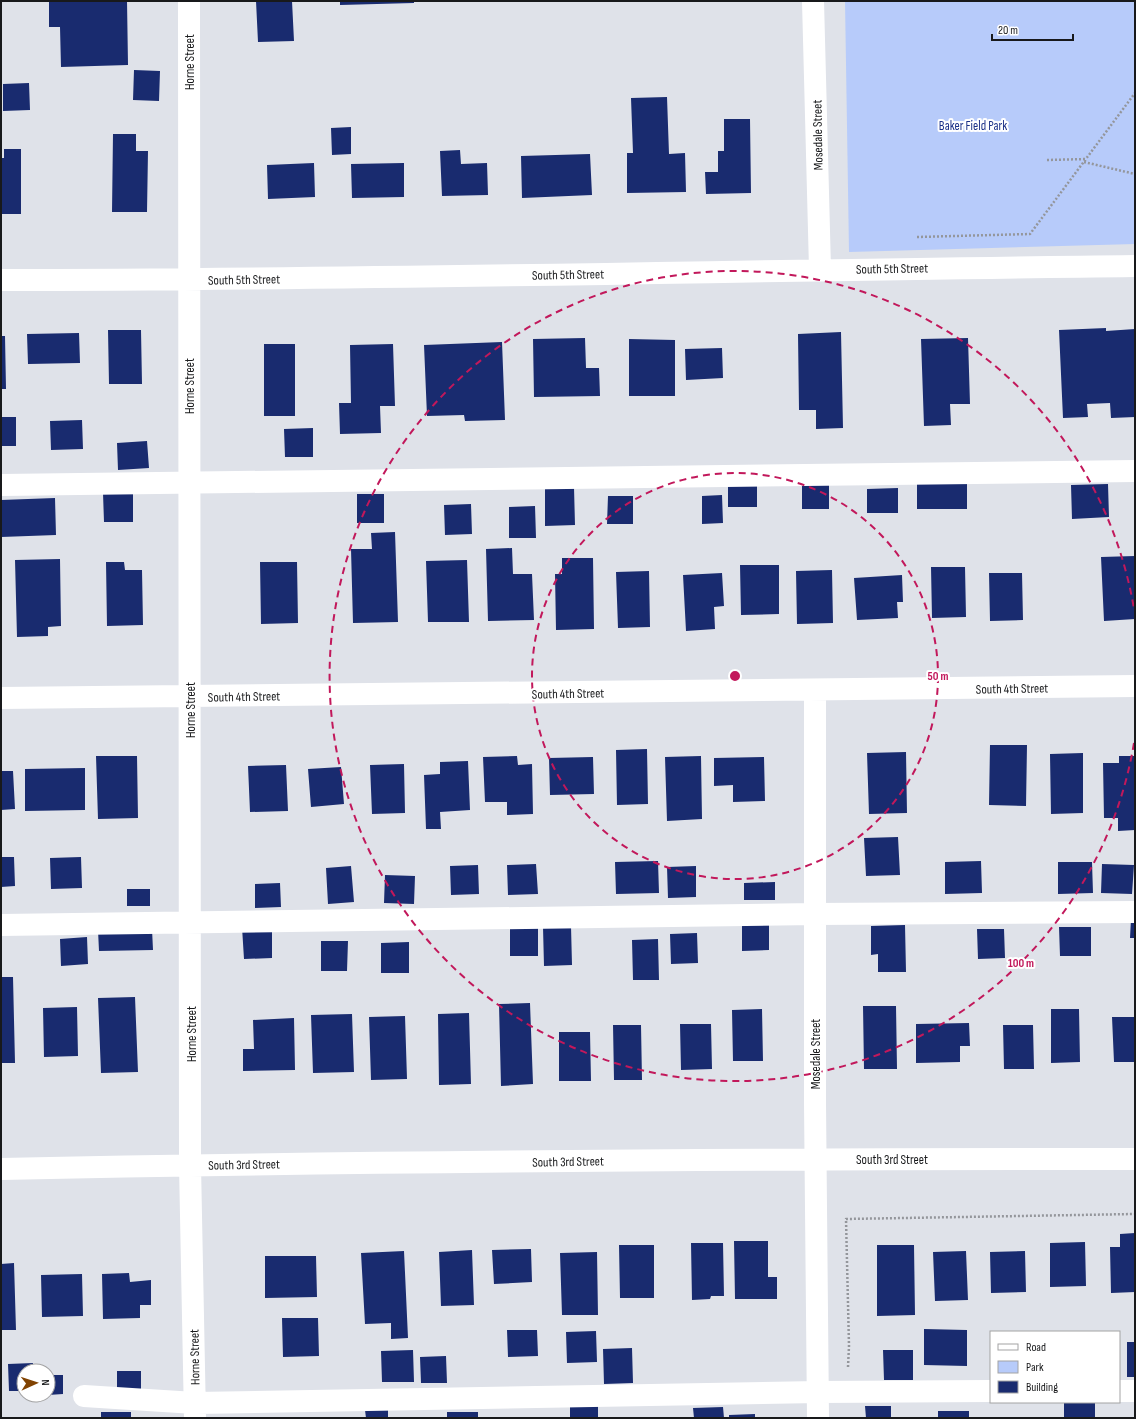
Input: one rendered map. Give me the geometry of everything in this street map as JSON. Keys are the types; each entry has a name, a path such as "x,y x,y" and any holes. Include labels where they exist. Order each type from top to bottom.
{"street":[{"name":"Horne Street","path":"189,1 190,1165 195,1410"},
{"name":"Mosedale Street","path":"814,1 820,269"},
{"name":"South 5th Street","path":"1,280 189,280 820,269 1135,266"},
{"path":"1,485 1135,471"},
{"name":"South 4th Street","path":"1,698 1135,686"},
{"name":"Mosedale Street","path":"815,690 818,1418"},
{"path":"1,925 815,914 1135,912"},
{"name":"South 3rd Street","path":"1,1169 190,1165 816,1159 1135,1159"},
{"path":"84,1396 195,1410 818,1392 990,1391"},
{"path":"1120,1391 1135,1391"}],"path":[{"path":"917,236 1030,234 1135,93"},
{"path":"1048,160 1085,160 1135,174"},
{"path":"847,1392 849,1346 846,1219 1135,1214"}],"green space":[{"name":"Baker Field Park","path":"845,1 1135,1 1135,244 849,252"}],"building":[{"path":"49,1 127,1 128,65 61,67 60,27 49,27"},
{"path":"256,1 292,1 294,41 258,42"},
{"path":"340,1 414,1 414,3 340,5"},
{"path":"134,70 160,71 159,101 133,100"},
{"path":"29,83 30,110 3,111 3,84"},
{"path":"667,97 669,154 685,153 686,192 627,193 627,153 633,153 631,98"},
{"path":"724,119 750,119 751,193 706,194 705,172 718,172 718,151 724,151"},
{"path":"351,127 351,154 332,155 331,128"},
{"path":"113,134 136,134 136,151 148,151 147,212 112,212"},
{"path":"4,149 21,149 21,214 1,214 1,158 4,158"},
{"path":"460,150 461,164 487,163 488,195 442,196 440,151"},
{"path":"590,154 592,195 522,198 521,156"},
{"path":"314,163 315,197 268,199 267,165"},
{"path":"404,163 404,197 352,198 351,164"},
{"path":"1106,328 1106,331 1135,329 1135,417 1111,418 1110,403 1087,404 1088,417 1063,418 1059,330"},
{"path":"108,330 141,330 142,384 109,384"},
{"path":"841,332 843,428 816,429 816,410 799,410 798,334"},
{"path":"79,333 80,363 28,364 27,334"},
{"path":"1,336 5,336 6,389 1,389"},
{"path":"585,338 586,368 599,368 600,396 534,397 533,339"},
{"path":"968,338 970,404 950,404 951,425 924,426 921,339"},
{"path":"629,339 675,340 675,396 629,396"},
{"path":"502,342 505,420 465,421 464,415 427,416 424,345"},
{"path":"264,344 295,344 295,416 264,416"},
{"path":"393,344 395,406 380,406 381,433 340,434 339,403 351,403 350,345"},
{"path":"722,348 723,378 686,380 685,349"},
{"path":"1,417 16,417 16,446 1,446"},
{"path":"82,420 83,449 51,450 50,421"},
{"path":"313,428 313,457 285,457 284,429"},
{"path":"147,441 149,468 118,470 117,443"},
{"path":"917,482 967,482 967,509 917,509"},
{"path":"728,484 757,484 757,507 728,507"},
{"path":"802,484 829,484 829,509 802,509"},
{"path":"1108,484 1109,517 1072,519 1071,485"},
{"path":"574,487 575,525 545,526 545,488"},
{"path":"898,488 898,513 867,513 867,489"},
{"path":"133,492 133,522 104,522 103,493"},
{"path":"357,494 384,494 384,523 357,523"},
{"path":"722,495 723,523 702,524 702,496"},
{"path":"608,496 633,496 633,524 607,524"},
{"path":"55,498 56,535 1,537 1,500"},
{"path":"471,504 472,534 445,535 444,505"},
{"path":"535,506 536,538 509,538 509,507"},
{"path":"395,532 398,622 353,623 351,549 372,549 371,533"},
{"path":"512,548 513,574 532,574 534,620 488,621 486,549"},
{"path":"1135,556 1135,619 1104,621 1101,557"},
{"path":"562,558 593,558 594,629 556,630 555,574 562,574"},
{"path":"60,559 61,626 48,627 48,636 17,637 15,560"},
{"path":"467,560 469,622 428,622 426,561"},
{"path":"106,562 124,562 125,570 142,570 143,625 107,626"},
{"path":"260,562 297,562 298,623 261,624"},
{"path":"740,565 779,565 779,614 741,615"},
{"path":"931,567 965,567 966,617 932,618"},
{"path":"832,570 833,623 797,624 796,571"},
{"path":"649,571 650,627 618,628 616,572"},
{"path":"722,573 724,606 714,607 715,629 686,631 683,575"},
{"path":"989,573 1022,573 1023,620 990,621"},
{"path":"902,575 903,602 897,602 898,618 857,620 854,578"},
{"path":"990,745 1027,745 1026,806 989,805"},
{"path":"647,749 648,804 617,805 616,750"},
{"path":"906,752 907,813 869,814 867,753"},
{"path":"1083,753 1083,813 1051,814 1050,754"},
{"path":"96,756 137,756 138,818 98,819"},
{"path":"517,756 518,765 532,764 533,814 507,815 507,802 485,802 483,757"},
{"path":"701,756 702,819 667,821 665,757"},
{"path":"1119,756 1135,756 1135,830 1118,831 1118,818 1104,818 1103,763 1119,763"},
{"path":"593,757 594,794 550,795 549,758"},
{"path":"764,757 765,801 733,802 733,785 714,786 714,758"},
{"path":"468,761 470,810 440,812 441,829 426,829 424,775 440,774 440,762"},
{"path":"404,764 405,813 372,814 370,765"},
{"path":"286,765 288,811 250,812 248,766"},
{"path":"341,767 344,804 311,807 308,769"},
{"path":"85,768 85,810 25,811 25,769"},
{"path":"1,771 13,771 15,809 1,810"},
{"path":"898,837 900,875 866,876 864,838"},
{"path":"1,857 14,857 15,886 1,887"},
{"path":"81,857 82,888 51,889 50,858"},
{"path":"658,861 659,893 616,894 615,862"},
{"path":"981,861 982,893 945,894 945,862"},
{"path":"1058,862 1092,862 1093,893 1058,894"},
{"path":"536,864 538,894 508,895 507,865"},
{"path":"1102,864 1134,865 1132,894 1101,893"},
{"path":"478,865 479,894 451,895 450,866"},
{"path":"351,866 354,902 328,904 326,868"},
{"path":"696,866 696,897 668,898 667,867"},
{"path":"385,875 415,876 414,904 384,903"},
{"path":"775,882 775,900 744,900 744,883"},
{"path":"280,883 281,907 255,908 255,884"},
{"path":"127,889 150,889 150,906 127,906"},
{"path":"1131,919 1135,919 1135,938 1130,938"},
{"path":"742,925 769,925 769,950 742,951"},
{"path":"905,925 906,972 878,972 878,954 871,955 871,926"},
{"path":"272,926 272,958 244,959 242,927"},
{"path":"571,926 572,965 544,966 543,927"},
{"path":"510,927 538,927 538,956 510,956"},
{"path":"1059,927 1091,927 1091,956 1060,956"},
{"path":"152,929 153,950 99,951 98,930"},
{"path":"977,929 1004,929 1005,958 978,959"},
{"path":"697,933 698,963 671,964 670,934"},
{"path":"87,937 88,964 61,966 60,939"},
{"path":"658,939 659,980 633,980 632,940"},
{"path":"321,941 348,941 347,971 321,971"},
{"path":"409,942 409,973 381,973 381,943"},
{"path":"1,977 13,977 15,1063 1,1063"},
{"path":"135,997 138,1072 101,1073 98,998"},
{"path":"530,1003 533,1084 501,1086 499,1004"},
{"path":"863,1006 896,1006 897,1069 864,1069"},
{"path":"77,1007 78,1056 44,1057 43,1008"},
{"path":"762,1009 763,1061 733,1061 732,1010"},
{"path":"1051,1009 1079,1009 1080,1062 1051,1063"},
{"path":"469,1013 471,1084 439,1085 438,1014"},
{"path":"352,1014 354,1072 313,1073 311,1015"},
{"path":"405,1016 407,1079 371,1080 369,1017"},
{"path":"1112,1017 1135,1017 1135,1062 1114,1062"},
{"path":"294,1018 295,1070 243,1071 243,1049 254,1049 253,1020"},
{"path":"969,1023 970,1046 960,1046 960,1062 916,1063 916,1024"},
{"path":"680,1024 711,1024 712,1069 681,1070"},
{"path":"613,1025 641,1025 642,1080 614,1080"},
{"path":"1003,1025 1033,1025 1034,1069 1004,1069"},
{"path":"559,1032 590,1032 591,1081 559,1081"},
{"path":"1135,1233 1135,1292 1111,1293 1110,1247 1120,1247 1120,1234"},
{"path":"734,1241 768,1241 768,1277 777,1277 777,1299 735,1299"},
{"path":"1085,1242 1086,1286 1050,1287 1050,1243"},
{"path":"691,1243 723,1243 724,1296 711,1296 710,1299 692,1300"},
{"path":"619,1245 654,1245 654,1298 620,1298"},
{"path":"877,1245 914,1245 915,1315 877,1316"},
{"path":"531,1249 532,1282 494,1284 492,1250"},
{"path":"472,1250 474,1305 441,1306 439,1252"},
{"path":"404,1251 408,1338 391,1339 391,1323 365,1324 361,1253"},
{"path":"966,1251 968,1300 935,1301 933,1252"},
{"path":"1025,1251 1026,1292 991,1293 990,1252"},
{"path":"597,1252 598,1315 562,1315 560,1253"},
{"path":"265,1256 316,1256 317,1297 265,1298"},
{"path":"14,1263 16,1330 1,1330 1,1264"},
{"path":"129,1273 130,1282 151,1280 151,1305 140,1305 140,1318 103,1319 102,1274"},
{"path":"82,1274 83,1316 42,1317 41,1275"},
{"path":"282,1318 318,1318 319,1356 283,1357"},
{"path":"924,1329 967,1330 967,1366 924,1365"},
{"path":"507,1330 537,1330 538,1356 508,1357"},
{"path":"596,1331 597,1362 567,1363 566,1332"},
{"path":"1127,1342 1135,1342 1135,1377 1127,1377"},
{"path":"632,1348 633,1383 604,1384 603,1349"},
{"path":"413,1350 414,1382 382,1382 381,1351"},
{"path":"883,1350 913,1350 913,1380 884,1380"},
{"path":"446,1356 447,1383 421,1383 420,1357"},
{"path":"8,1364 16,1364 16,1391 9,1391"},
{"path":"117,1371 141,1371 141,1389 117,1389"},
{"path":"56,1375 63,1375 63,1394 56,1394"},
{"path":"1064,1403 1095,1403 1095,1418 1064,1418"},
{"path":"598,1405 598,1418 570,1418 570,1406"},
{"path":"865,1406 891,1406 891,1418 866,1418"},
{"path":"723,1407 724,1418 694,1418 693,1408"},
{"path":"365,1410 388,1410 388,1418 366,1418"},
{"path":"938,1411 969,1411 969,1418 938,1418"},
{"path":"101,1412 131,1412 131,1418 101,1418"},
{"path":"447,1412 478,1412 478,1418 447,1418"},
{"path":"755,1414 755,1418 729,1418 729,1415"}]}
